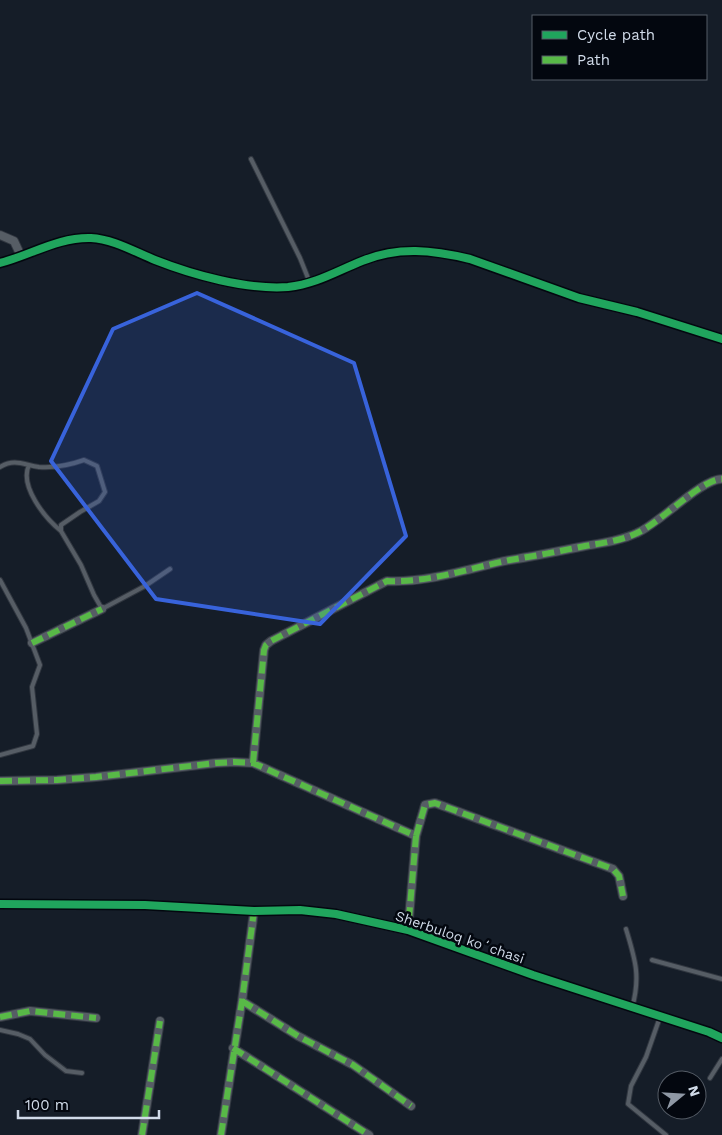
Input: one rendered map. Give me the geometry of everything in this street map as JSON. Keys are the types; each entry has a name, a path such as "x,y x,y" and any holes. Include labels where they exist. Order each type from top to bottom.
{"street":[{"path":"0,235 14,241 21,256"},
{"path":"0,263 64,240 100,239 162,262 242,285 274,288 310,283 329,277 362,261 394,251 416,250 470,259 578,298 637,312 722,338"},
{"path":"253,763 264,650 271,641 387,582 430,578 615,540 638,533 700,488 716,479 722,479"},
{"path":"32,643 102,609"},
{"path":"0,781 58,780 216,763 253,763 416,836"},
{"path":"408,930 416,836 425,805 435,803 613,870 619,876 623,896"},
{"name":"Sherbuloq koʻchasi","path":"0,904 145,905 254,911 300,910 336,914 408,930 533,975 709,1032 722,1038"},
{"path":"220,1135 242,1001 254,911"},
{"path":"242,1001 298,1036 353,1065 411,1106"},
{"path":"0,1016 30,1011 96,1018"},
{"path":"142,1135 160,1021"},
{"path":"233,1048 370,1135"}],"lane":[{"path":"250,159 300,258 310,283"},
{"path":"0,467 19,462 41,467 69,465 84,460 97,466 105,492 100,501 80,512 61,526 62,531"},
{"path":"28,464 26,471 28,483 36,503 51,522 62,531 102,609 170,570"},
{"path":"0,580 26,628 40,665 32,688 37,734 33,746 0,756"},
{"path":"626,929 636,964 637,990 632,1008"},
{"path":"652,960 722,980"},
{"path":"660,1017 646,1057 631,1086 628,1104 666,1135"},
{"path":"0,1030 30,1039 45,1055 66,1071 82,1073"},
{"path":"710,1078 722,1059"}],"highlighted area":[{"path":"197,293 354,363 406,536 320,624 156,599 51,461 113,329"}],"marked path":[{"path":"253,763 264,650 271,641 387,581 418,580 631,536 657,521 703,486 722,479"},
{"path":"32,643 102,609"},
{"path":"0,781 57,780 216,763 253,763 416,836 408,930"},
{"path":"416,836 425,805 435,803 613,869 619,876 623,896"},
{"path":"221,1135 254,911"},
{"path":"242,1001 298,1036 353,1065 411,1106"},
{"path":"0,1017 30,1011 96,1018"},
{"path":"142,1135 160,1021"},
{"path":"233,1048 369,1135"}],"cycle path":[{"path":"0,263 56,243 79,238 91,238 116,243 170,266 203,276 238,284 288,287 317,280 375,256 402,251 443,253 470,259 579,298 637,312 722,339"},
{"path":"0,904 145,905 254,911 300,910 336,914 408,930 533,975 709,1032 722,1038"}]}
